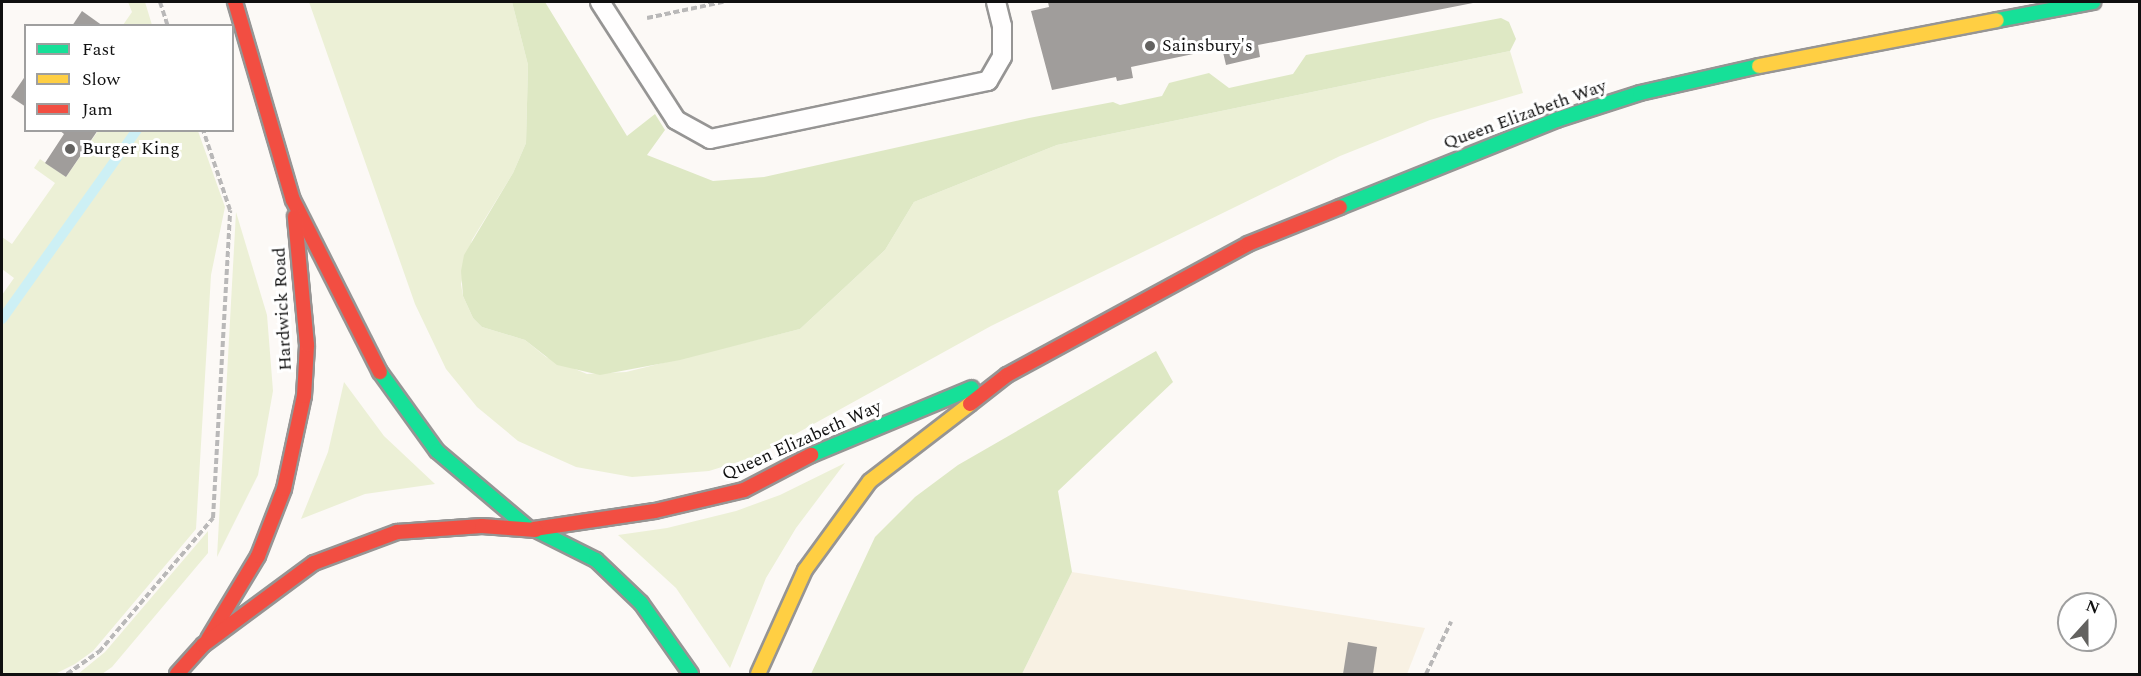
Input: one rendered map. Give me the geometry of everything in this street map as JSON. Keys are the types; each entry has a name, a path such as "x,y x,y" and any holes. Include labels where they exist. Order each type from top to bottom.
{"main road":[{"name":"Hardwick Road","path":"235,2 293,200 383,377 411,421 437,451 530,528"},
{"name":"Queen Elizabeth Way","path":"203,645 314,563 364,541 432,528 530,528 665,509 744,490 829,445 1007,375 1248,244 1556,120 1640,93 1815,54 2093,2"},
{"name":"Hardwick Road","path":"203,645 258,556 284,489 304,396 307,345 293,200"},
{"name":"Queen Elizabeth Way","path":"758,675 801,579 853,500 870,480 1007,375"},
{"path":"530,528 596,560 641,603 691,675"},
{"path":"177,675 203,645"}],"lane":[{"path":"600,2 676,120 710,139 988,81 1002,57 1002,26 996,2"}],"path":[{"path":"160,2 167,24"},
{"path":"647,18 723,2"},
{"path":"67,675 99,652 213,518 230,210 204,132"},
{"path":"1426,675 1451,622"}],"shaded area":[{"path":"1072,572 1425,628 1407,674 1022,674"}],"green space":[{"path":"128,2 145,2 152,24 124,24 132,12"},
{"path":"309,2 512,2 528,65 526,143 513,173 472,240 461,284 463,296 473,318 482,327 525,340 546,357 587,374 626,372 800,329 885,250 914,202 1057,145 1510,51 1523,93 1430,120 1340,156 991,326 754,457 709,471 632,477 576,467 518,441 477,407 446,369 415,304"},
{"path":"512,2 545,2 627,136 655,114 665,130 647,155 713,181 764,177 1029,118 1113,102 1120,105 1162,96 1169,83 1209,73 1229,88 1293,74 1306,55 1501,18 1509,22 1516,39 1510,51 1057,145 914,202 885,250 800,329 680,360 600,375 557,365 525,340 482,327 473,318 463,296 461,271 464,255 513,173 526,143 528,65"},
{"path":"97,132 198,132 225,207 211,275 196,529 93,651 75,664 55,674 2,674 2,295 14,278 2,269 2,237 12,244 55,183 34,168 40,159 66,177"},
{"path":"236,212 267,315 273,391 258,475 217,557"},
{"path":"1156,351 1173,382 1058,491 1072,572 1022,674 811,674 875,537 915,497 958,465"},
{"path":"344,382 384,436 435,484 365,494 301,519 328,452"},
{"path":"845,463 796,528 766,578 730,668 676,588 618,535 667,528 736,511 780,495"},
{"path":"208,531 208,553 112,667 102,674 78,674 105,652"}],"building":[{"name":"Sainsbury's","path":"1048,2 1473,3 1258,45 1260,57 1226,65 1222,48 1131,67 1133,78 1117,81 1116,77 1052,90 1031,11 1049,7"},
{"path":"82,11 100,24 73,24"},
{"path":"24,78 24,106 11,97"},
{"name":"Burger King","path":"62,132 97,132 66,177 45,163 64,134"},
{"path":"1348,642 1377,647 1373,674 1343,674"}],"waterway":[{"path":"2,319 136,132"}],"traffic: fast":[{"path":"1997,20 2093,2"},
{"path":"1340,207 1556,120 1640,93 1759,66"},
{"path":"380,372 437,451 527,527"},
{"path":"811,455 972,388"},
{"path":"536,530 596,560 641,603 691,674"}],"traffic: slow":[{"path":"1759,66 1997,20"},
{"path":"758,674 805,570 870,481 970,404"}],"traffic: jam":[{"path":"235,2 293,200 380,372"},
{"path":"970,404 1007,375 1248,244 1340,207"},
{"path":"208,639 258,556 284,489 304,396 307,345 295,217"},
{"path":"534,529 655,511 744,490 811,455"},
{"path":"177,674 203,645 314,563 397,532 482,526 536,530"}],"place":[{"name":"Sainsbury's","path":"1150,46"},
{"name":"Burger King","path":"70,149"}]}
